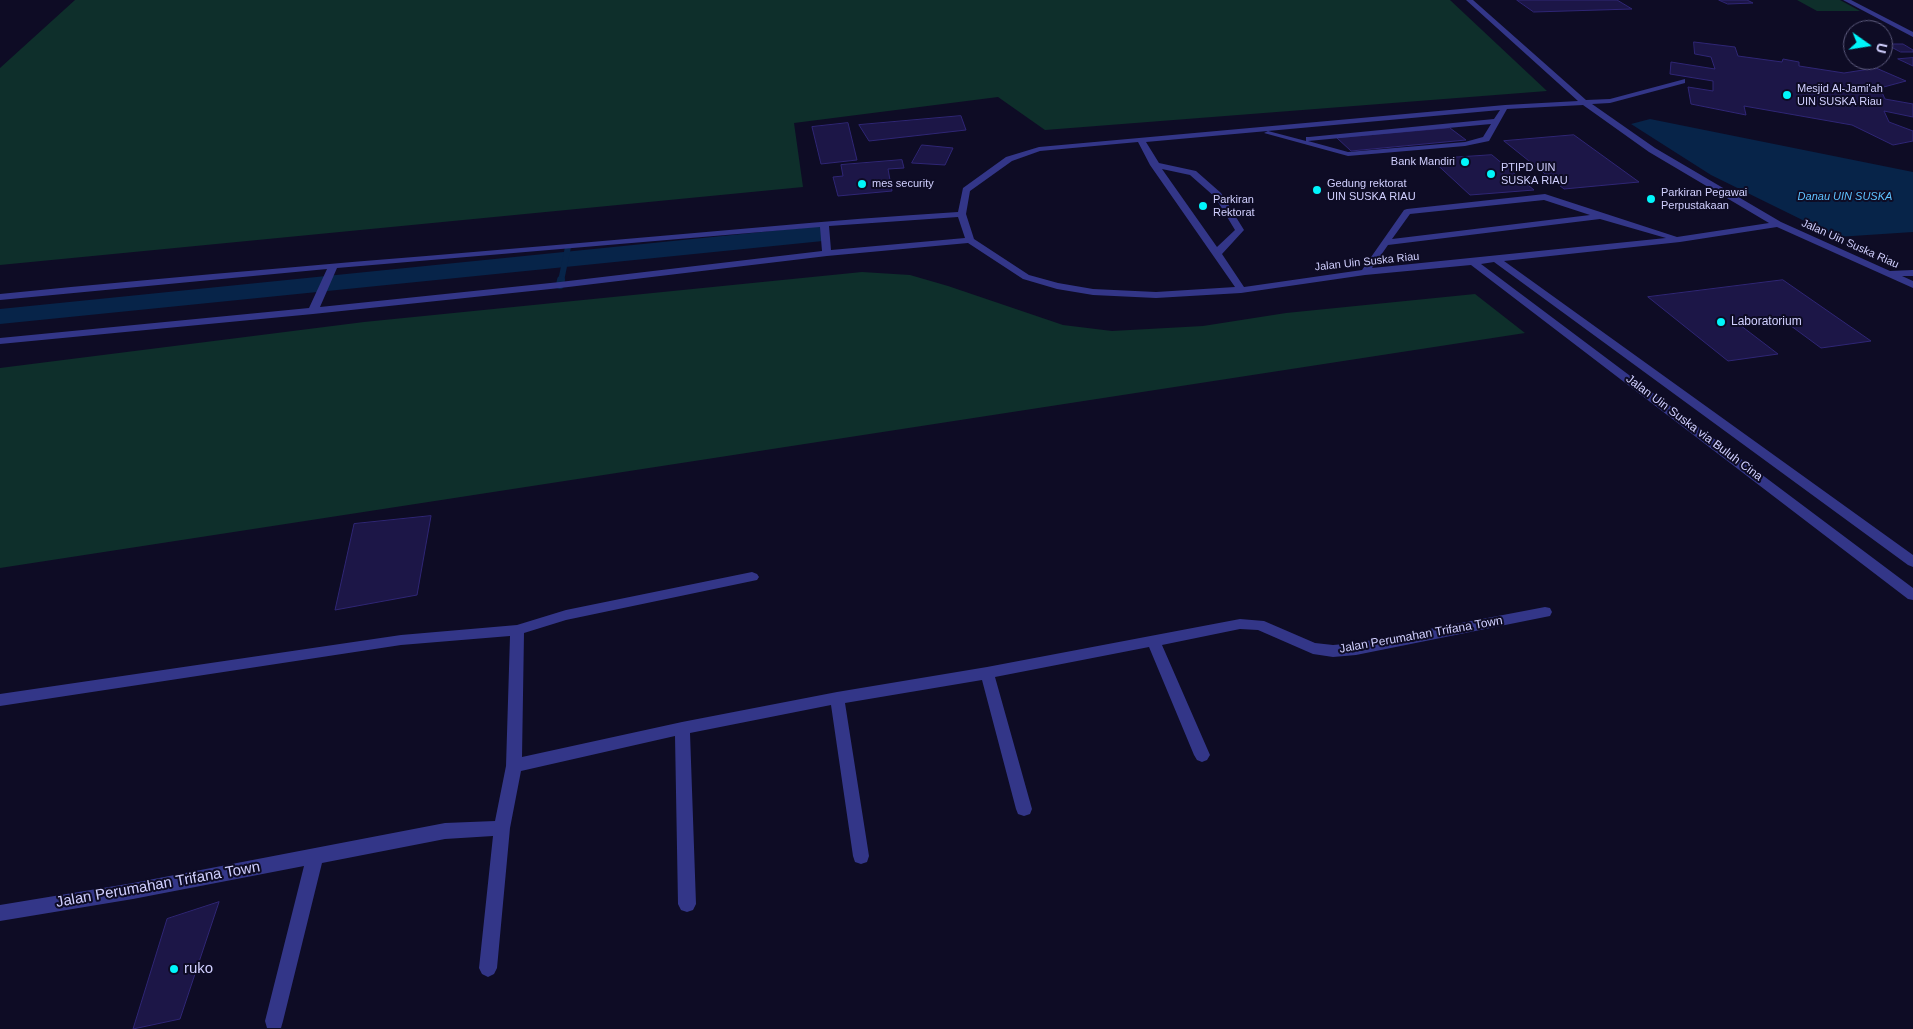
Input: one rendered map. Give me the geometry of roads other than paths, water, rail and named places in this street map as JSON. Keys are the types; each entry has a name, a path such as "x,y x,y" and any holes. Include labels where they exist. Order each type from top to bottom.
{"street":[{"name":"Jalan Uin Suska Riau","path":"1469,0 1586,103 1652,150 1778,224 1913,285"},
{"path":"1846,0 1913,35"},
{"path":"1899,28 1913,28"},
{"path":"0,341 550,286 827,250 970,240 962,214 966,190 1009,159 1039,150 1140,139 1505,107 1610,102 1682,81"},
{"path":"1256,130 1301,140 1348,154 1466,144 1486,139 1505,107"},
{"path":"1301,140 1496,121"},
{"path":"1140,139 1154,165 1218,252 1241,290"},
{"path":"1154,165 1193,173 1218,195 1240,230 1218,252"},
{"path":"1365,272 1407,212 1545,197 1603,217 1680,239"},
{"path":"0,297 962,214"},
{"path":"1385,243 1603,217"},
{"name":"Jalan Uin Suska Riau","path":"970,240 1026,277 1057,286 1093,292 1156,295 1241,290 1365,272 1680,239 1778,224"},
{"path":"824,226 827,250"},
{"name":"Jalan Uin Suska via Buluh Cina","path":"1495,259 1913,562"},
{"name":"Jalan Uin Suska via Buluh Cina","path":"1473,262 1913,596"},
{"path":"313,311 332,269"},
{"path":"1889,274 1913,272"},
{"path":"0,700 401,640 517,630 566,615 752,577"},
{"name":"Jalan Perumahan Trifana Town","path":"514,766 682,728 1240,624 1259,626 1313,648 1333,651 1356,649 1545,612"},
{"path":"488,968 502,828 514,766 517,630"},
{"path":"1153,641 1202,755"},
{"path":"986,672 1024,809"},
{"path":"837,698 861,856"},
{"path":"682,728 687,904"},
{"name":"Jalan Perumahan Trifana Town","path":"0,913 133,891 445,831 502,828"},
{"path":"274,1021 315,856"}],"water":[{"name":"Danau UIN SUSKA","path":"1650,119 1913,172 1913,232 1837,237 1711,175 1631,124"},
{"path":"821,226 823,241 0,324 0,309"}],"waterway":[{"path":"561,281 568,247"},
{"path":"560,285 561,280"}],"place":[{"name":"Mesjid Al-Jami'ah UIN SUSKA Riau","path":"1787,95"},
{"name":"Bank Mandiri","path":"1465,162"},
{"name":"PTIPD UIN SUSKA RIAU","path":"1491,174"},
{"name":"mes security","path":"862,184"},
{"name":"Gedung rektorat UIN SUSKA RIAU","path":"1317,190"},
{"name":"Parkiran Pegawai Perpustakaan","path":"1651,199"},
{"name":"Parkiran Rektorat","path":"1203,206"},
{"name":"Laboratorium","path":"1721,322"},
{"name":"ruko","path":"174,969"}]}
